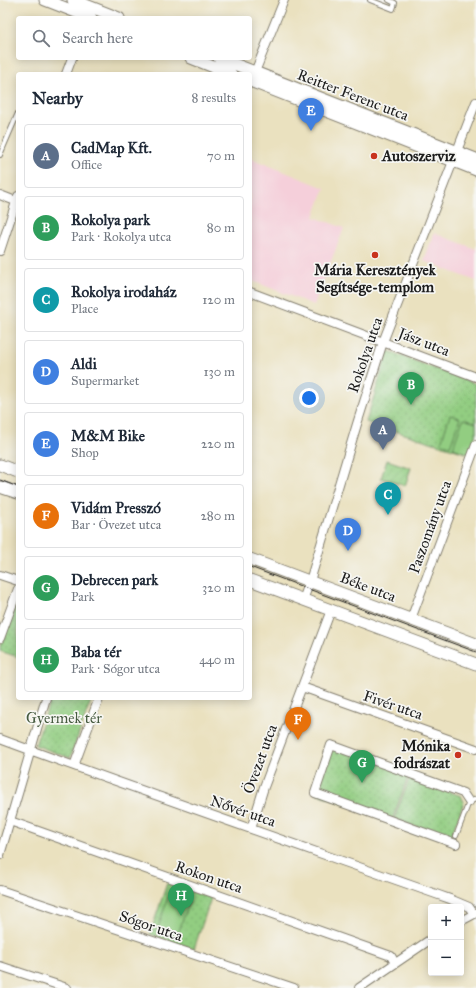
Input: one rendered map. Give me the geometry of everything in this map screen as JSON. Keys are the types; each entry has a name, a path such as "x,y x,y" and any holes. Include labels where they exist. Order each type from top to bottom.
{"main road":[{"path":"45,0 109,16"},
{"path":"73,0 90,12"},
{"path":"196,60 226,72"},
{"name":"Reitter Ferenc utca","path":"222,60 240,72"},
{"name":"Reitter Ferenc utca","path":"252,80 454,156 476,170"},
{"name":"Reitter Ferenc utca","path":"454,156 476,159"},
{"path":"0,465 16,471"},
{"path":"0,486 16,492"},
{"name":"Béke utca","path":"252,560 476,644"},
{"path":"252,581 476,664"}],"street":[{"path":"252,80 284,0"},
{"path":"67,72 71,60"},
{"name":"Rokolya utca","path":"303,600 383,342 476,102"},
{"path":"0,196 16,200"},
{"path":"0,252 16,203"},
{"name":"Jász utca","path":"252,293 476,377"},
{"name":"Paszomány utca","path":"411,619 476,445"},
{"path":"0,575 16,580"},
{"path":"0,638 16,594"},
{"name":"Övezet utca","path":"251,829 264,787 331,610"},
{"name":"Fivér utca","path":"302,687 476,749"},
{"path":"0,855 45,700"},
{"path":"74,766 98,700"},
{"name":"Nővér utca","path":"0,739 156,797 450,899 469,907 475,913"},
{"path":"456,840 315,793 331,745 463,793 472,800"},
{"name":"Rokon utca","path":"10,821 391,956 395,963"},
{"name":"Sógor utca","path":"0,890 294,988"},
{"path":"464,919 475,913"},
{"path":"359,988 430,940"},
{"path":"0,966 67,988"}],"lane":[{"path":"370,0 393,9 395,3 389,0"},
{"path":"0,154 16,118"},
{"path":"456,840 472,800"}],"shaded area":[{"path":"252,159 325,188 314,217 344,228 314,305 252,281"},
{"path":"434,233 476,249 476,281 424,261"}],"green space":[{"path":"388,351 476,384 476,433 469,454 366,422"},
{"path":"450,415 460,418 450,446 441,443"},
{"path":"463,419 476,423 476,433 469,454 453,448"},
{"path":"387,460 411,468 405,486 381,478"},
{"path":"16,604 16,656 0,651"},
{"name":"Gyermek tér","path":"50,700 91,700 70,758 35,745"},
{"path":"331,745 409,774 392,820 315,793"},
{"path":"410,777 461,796 464,802 450,839 394,819"},
{"path":"167,883 211,898 194,949 150,934"},
{"path":"169,894 189,901 177,937 157,931"}],"tram line":[{"path":"0,480 16,486"},
{"path":"252,568 476,652"}],"place":[{"name":"M&M Bike","path":"311,131"},
{"name":"Autoszerviz","path":"374,156"},
{"name":"Mária Keresztények Segítsége-templom","path":"375,255"},
{"name":"Rokolya park","path":"411,405"},
{"name":"CadMap Kft.","path":"383,450"},
{"name":"Rokolya irodaház","path":"388,515"},
{"name":"Aldi","path":"348,551"},
{"name":"Vidám Presszó","path":"298,740"},
{"name":"Mónika fodrászat","path":"458,755"},
{"name":"Debrecen park","path":"362,783"},
{"name":"Baba tér","path":"181,916"}]}
